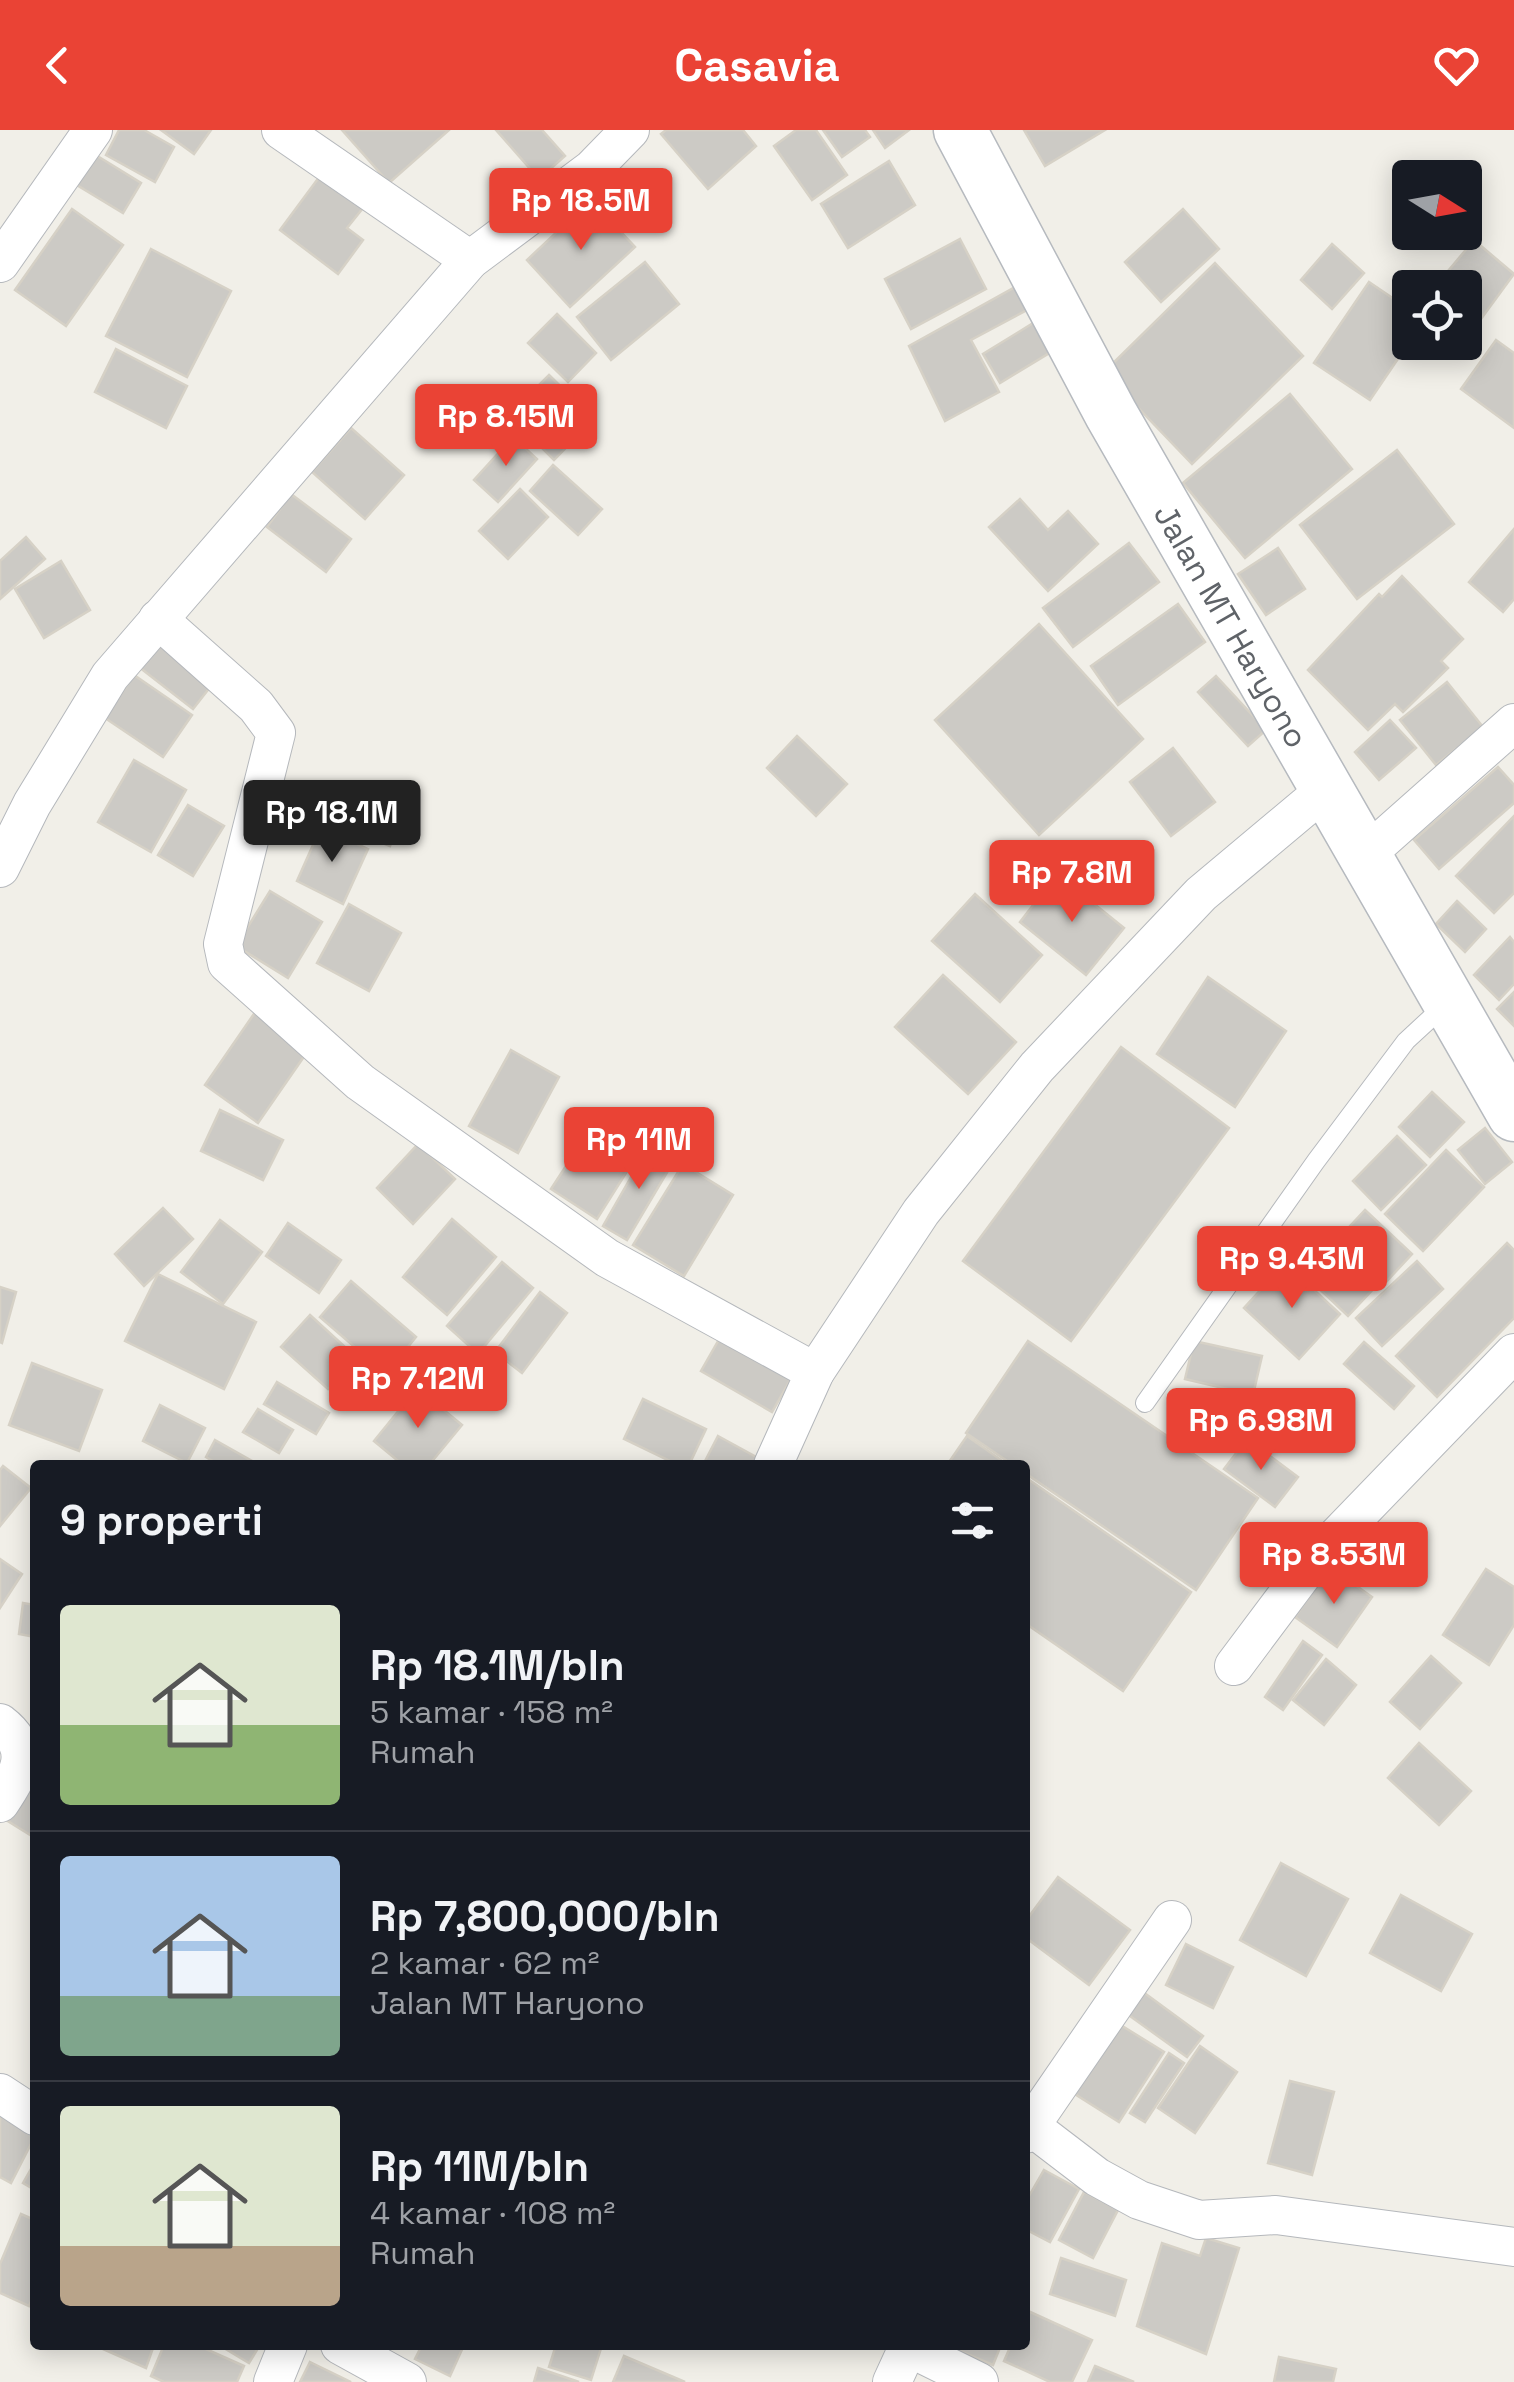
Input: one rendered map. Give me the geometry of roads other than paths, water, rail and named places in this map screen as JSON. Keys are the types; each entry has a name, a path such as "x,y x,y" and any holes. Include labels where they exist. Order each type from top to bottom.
{"main road":[{"name":"Jalan MT Haryono","path":"960,130 1110,414 1324,791 1514,1114"}],"street":[{"path":"0,264 93,130"},
{"path":"281,130 470,260"},
{"path":"0,868 32,804 110,676 158,619 470,260 592,168 630,130"},
{"path":"158,619 256,706 276,732 223,944 227,963 360,1082 607,1258 814,1372"},
{"path":"1363,857 1514,723"},
{"path":"775,1460 814,1372 921,1212 1036,1067 1201,894 1324,791"},
{"path":"1234,1666 1312,1563 1514,1353"},
{"path":"0,1724 14,1734 23,1761 20,1773 0,1803"},
{"path":"1030,2123 1172,1920"},
{"path":"0,2092 30,2113"},
{"path":"1030,2129 1125,2192 1199,2220 1276,2215 1514,2248"},
{"path":"273,2382 286,2350"},
{"path":"349,2350 407,2382"},
{"path":"892,2382 907,2350"},
{"path":"917,2350 979,2382"}],"lane":[{"path":"1145,1403 1406,1042 1450,1000"}]}
